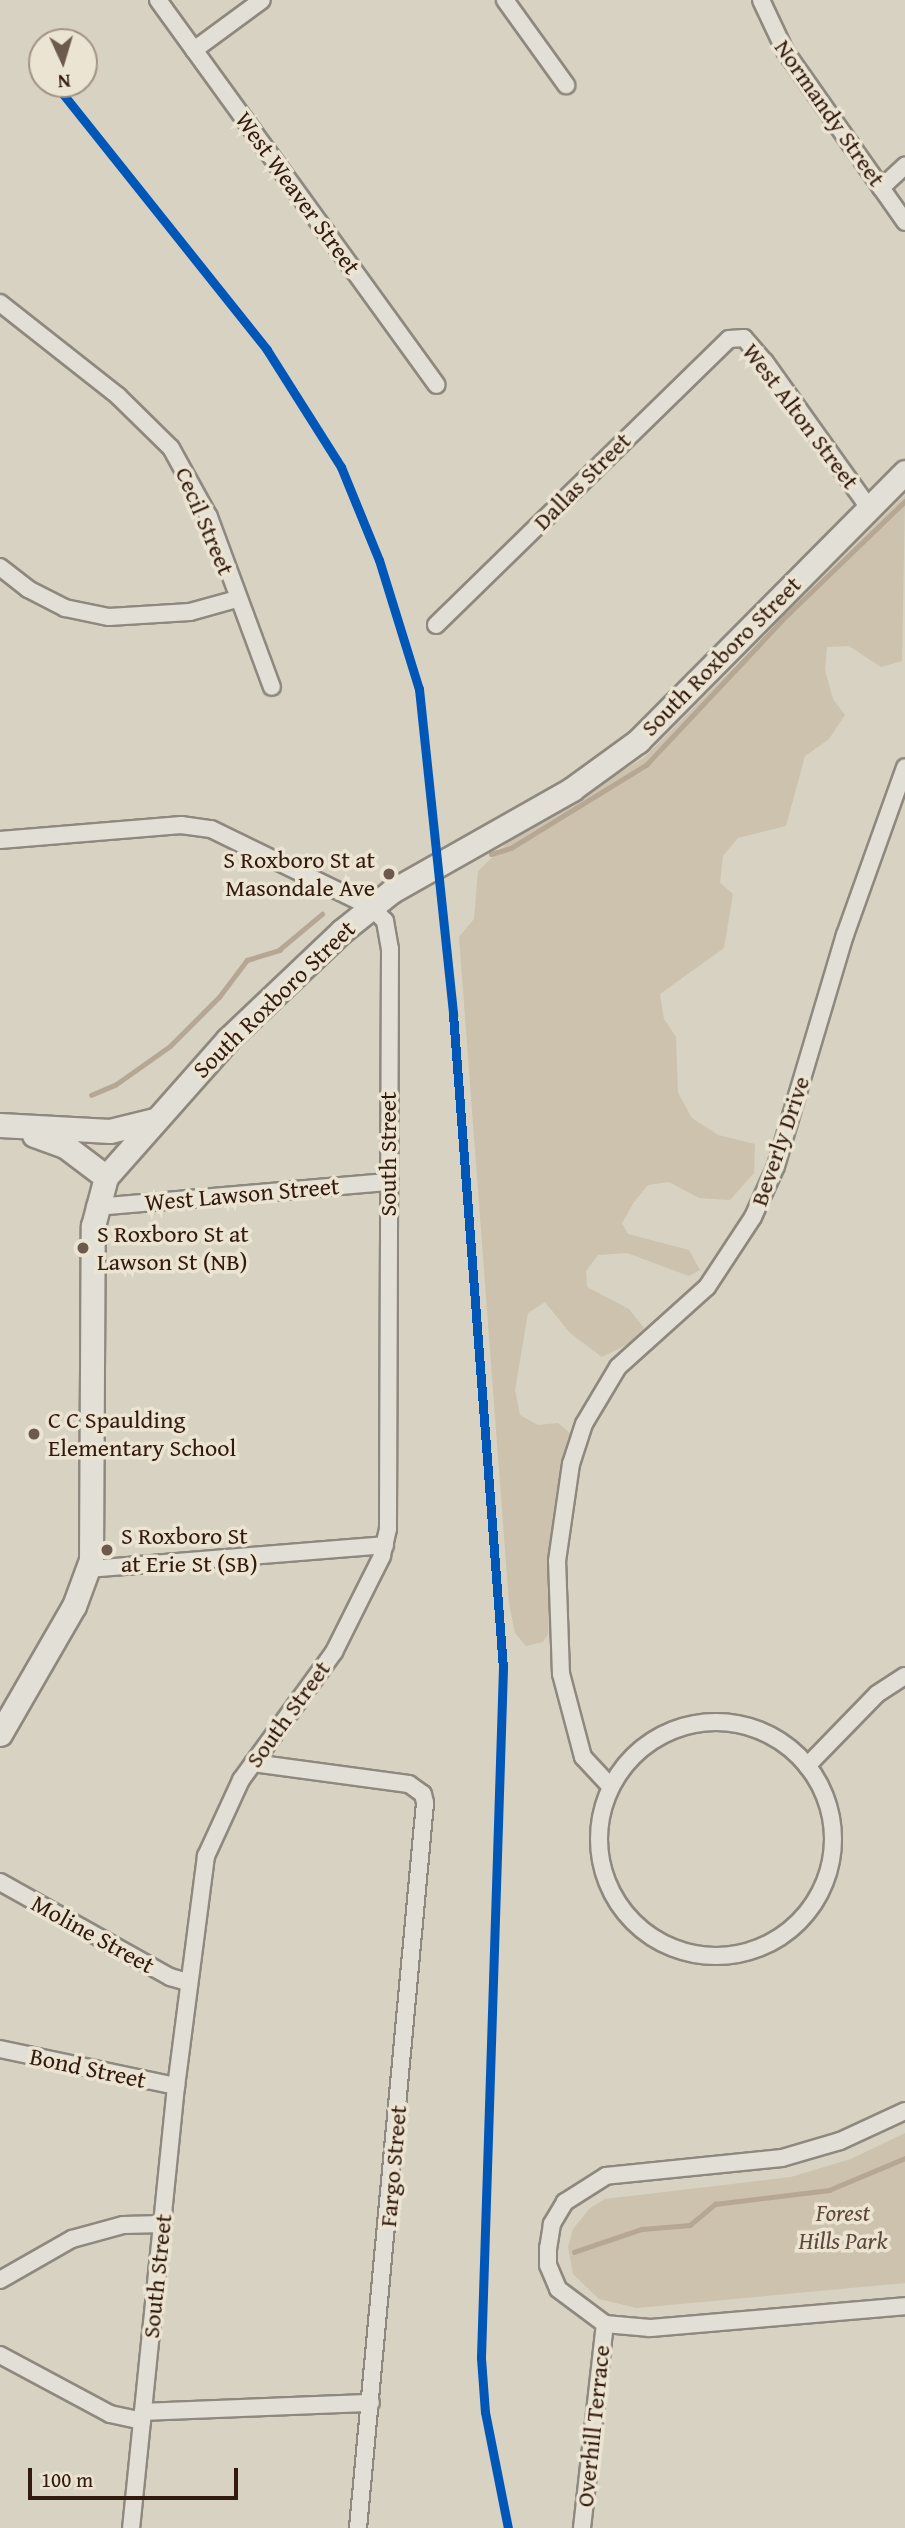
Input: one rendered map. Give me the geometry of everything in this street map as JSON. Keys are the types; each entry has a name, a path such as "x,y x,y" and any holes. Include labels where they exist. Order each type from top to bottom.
{"street":[{"name":"West Weaver Street","path":"158,0 438,385"},
{"path":"194,50 262,0"},
{"path":"505,0 566,85"},
{"name":"Normandy Street","path":"761,0 785,51 905,222"},
{"path":"881,188 905,166"},
{"name":"Cecil Street","path":"0,303 118,396 172,448 209,517 237,599 272,687"},
{"name":"West Alton Street","path":"729,339 744,338 765,362 867,505"},
{"name":"Dallas Street","path":"436,625 729,339"},
{"name":"South Roxboro Street","path":"0,1734 74,1606 89,1569 95,1207 112,1170 153,1120 227,1040 371,906 419,874 572,789 638,741 695,687 867,505 905,472"},
{"path":"0,567 28,589 65,608 109,617 190,612 237,599"},
{"name":"Beverly Drive","path":"611,1787 583,1757 561,1674 557,1561 571,1465 589,1413 618,1367 706,1287 753,1217 776,1166 845,935 905,767"},
{"path":"0,840 197,826 220,833 371,906"},
{"name":"South Street","path":"131,2528 176,2086 206,1856 233,1794 322,1671 385,1545 390,1505 390,949 385,922 371,906"},
{"path":"0,1126 110,1131 153,1120"},
{"path":"0,1126 61,1144 112,1170"},
{"path":"70,1129 112,1170"},
{"name":"West Lawson Street","path":"95,1207 388,1182"},
{"path":"89,1569 385,1545"},
{"path":"807,1766 877,1694 905,1676"},
{"path":"705,1723 757,1729 780,1741 807,1766 830,1813 833,1848 825,1882 807,1912 788,1930 765,1944 732,1954 679,1950 648,1934 624,1910 607,1882 600,1851 601,1818 611,1787 625,1765 655,1739 705,1723"},
{"name":"Fargo Street","path":"253,1763 409,1784 423,1794 425,1803 358,2528"},
{"name":"Moline Street","path":"0,1882 170,1977 188,1982"},
{"name":"Bond Street","path":"0,2049 176,2086"},
{"path":"905,2111 814,2150 740,2164 623,2173 596,2180 576,2192 552,2224 548,2265 558,2289 605,2323 650,2328 905,2306"},
{"path":"0,2280 72,2239 123,2225 163,2224"},
{"name":"Overhill Terrace","path":"582,2528 605,2323"},
{"path":"0,2355 110,2414 143,2416 371,2403"}],"green space":[{"path":"905,495 902,661 881,667 849,646 827,647 825,670 833,699 845,715 829,739 805,756 786,826 738,838 723,856 720,883 733,894 724,948 660,994 664,1019 676,1037 678,1093 692,1118 718,1135 755,1144 754,1173 730,1200 699,1198 669,1182 648,1185 634,1202 622,1223 628,1234 689,1250 700,1270 689,1276 627,1253 598,1255 586,1271 587,1287 629,1309 644,1328 628,1344 602,1357 570,1333 545,1302 528,1313 515,1390 520,1415 538,1425 558,1423 571,1434 556,1494 548,1634 543,1642 526,1646 515,1633 509,1603 459,937 474,919 478,871 509,841 645,757"},
{"name":"Forest Hills Park","path":"905,2133 905,2283 637,2308 599,2299 573,2274 568,2247 573,2229 590,2208 605,2199 791,2177 851,2159"}],"waterway":[{"path":"491,854 511,848 646,765 786,616 905,501"},
{"path":"91,1095 115,1085 170,1046 219,997 247,960 279,950 322,914"},
{"path":"574,2252 642,2229 690,2225 715,2204 829,2190 905,2158"}],"cycle path":[{"path":"66,98 267,350 341,467 379,560 419,689 453,1014 503,1668 481,2358 485,2412 508,2528"}],"place":[{"name":"S Roxboro St at Masondale Ave","path":"389,874"},
{"name":"S Roxboro St at Lawson St (NB)","path":"83,1248"},
{"name":"C C Spaulding Elementary School","path":"34,1434"},
{"name":"S Roxboro St at Erie St (SB)","path":"107,1550"}]}
